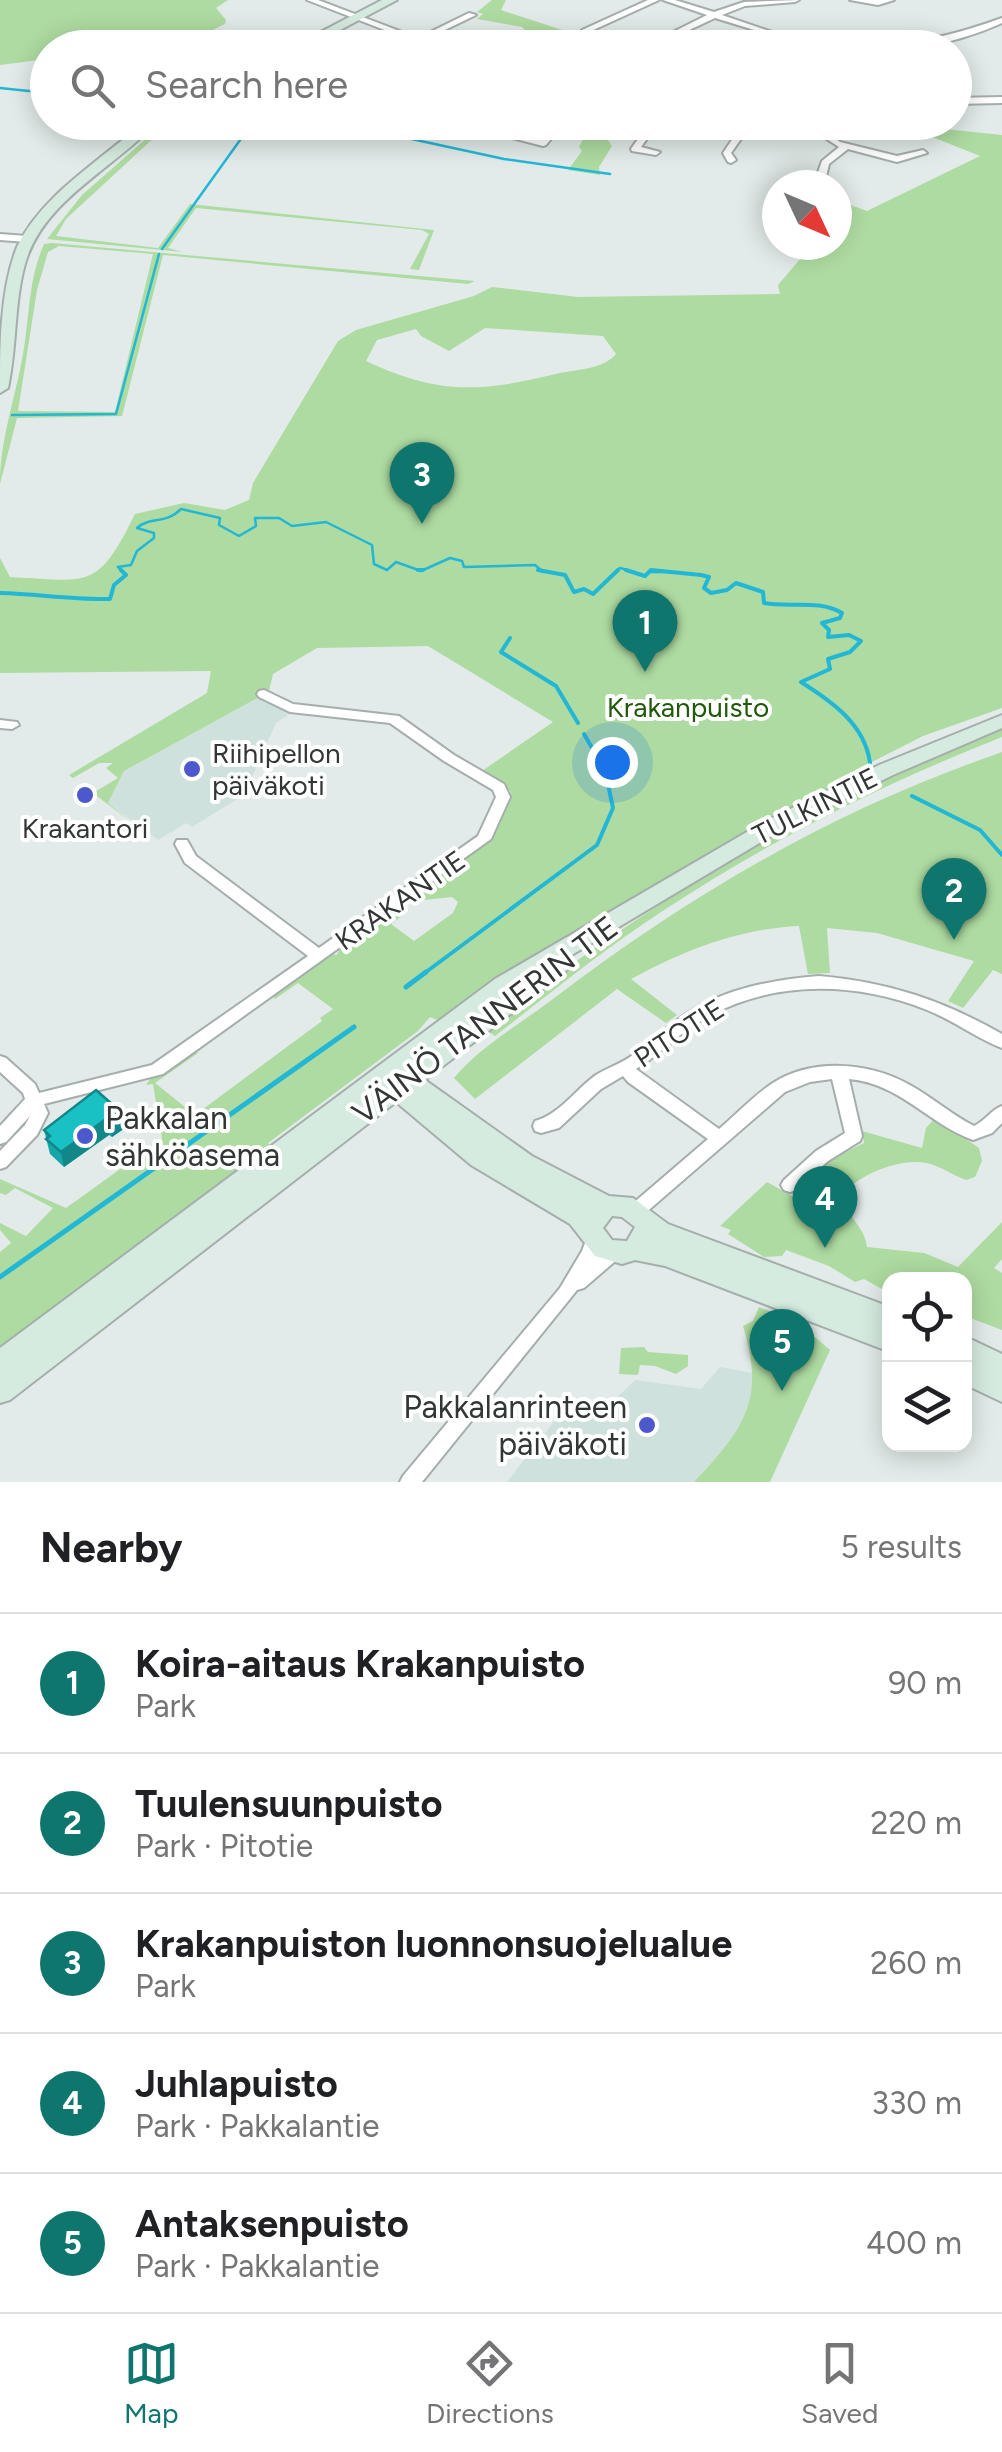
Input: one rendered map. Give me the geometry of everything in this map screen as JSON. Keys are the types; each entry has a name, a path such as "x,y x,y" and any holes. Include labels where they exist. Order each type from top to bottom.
{"main road":[{"path":"329,30 391,0"},
{"path":"0,388 17,265 27,240 61,202 131,140"},
{"name":"TULKINTIE","path":"635,906 800,812 1002,721"},
{"name":"VÄINÖ TANNERIN TIE","path":"0,1391 395,1082 487,996 635,906"},
{"path":"395,1082 497,1146 608,1235 667,1256 751,1277"},
{"name":"VÄINÖ TANNERIN TIE","path":"0,1364 395,1082"},
{"path":"608,1235 624,1205 659,1232 882,1336"},
{"path":"608,1235 642,1243 643,1217"},
{"path":"808,1299 882,1318"},
{"path":"972,1352 1002,1367"},
{"path":"972,1374 1002,1390"}],"street":[{"path":"311,0 390,30"},
{"path":"586,30 655,0"},
{"path":"667,0 762,30"},
{"path":"682,30 744,4 794,0 796,12"},
{"path":"854,0 890,0"},
{"path":"441,30 472,15"},
{"path":"972,32 1002,20"},
{"path":"972,101 1002,100"},
{"path":"642,140 636,149 656,152"},
{"path":"731,160 728,153 734,140"},
{"path":"835,140 904,164 924,153"},
{"path":"823,170 825,162 845,146"},
{"path":"0,237 27,240"},
{"name":"KRAKANTIE","path":"35,1100 157,1070 480,843 504,792 394,719 290,708 264,694"},
{"path":"182,844 190,858 320,956"},
{"name":"PITOTIE","path":"541,1126 553,1123 610,1074 626,1068 681,1026 724,1001 774,987 826,982 880,988 950,1012 1002,1042"},
{"path":"0,1062 29,1089 40,1113 30,1130 0,1162"},
{"path":"626,1068 634,1078 720,1138"},
{"path":"790,1186 822,1156 854,1136 839,1072"},
{"path":"643,1217 720,1138 780,1087 814,1074 839,1072 888,1080 973,1133 986,1128 1002,1113"},
{"path":"0,1137 35,1100"},
{"path":"410,1482 566,1293 608,1235"}],"shaded area":[{"name":"Riihipellon päiväkoti","path":"261,696 283,710 294,711 276,723 244,795 192,827 186,823 158,840 108,803 124,771"},
{"name":"Pakkalanrinteen päiväkoti","path":"720,1367 753,1373 751,1398 738,1433 694,1482 507,1482 573,1397 601,1413 635,1380 701,1389"}],"green space":[{"path":"0,0 228,0 216,8 225,24 212,30 30,30 30,61 0,65"},
{"path":"492,0 506,0 501,10 562,30 525,30 477,19 483,14 477,12"},
{"name":"Krakanpuisto","path":"972,132 1002,135 1002,708 923,736 868,764 873,769 766,822 762,818 757,821 761,825 611,912 442,1022 430,1017 418,1031 268,1143 272,1147 0,1359 0,1252 11,1243 0,1230 0,1223 26,1236 53,1208 15,1188 6,1195 0,1193 0,1179 66,1208 162,1139 153,1084 146,1085 150,1079 194,1050 198,1053 155,1083 195,1115 333,1009 298,983 275,999 272,996 331,954 337,955 340,948 399,906 407,912 391,924 414,941 453,913 458,902 452,897 424,900 418,893 487,843 511,792 482,771 553,722 428,646 317,648 273,674 269,691 263,695 124,771 108,803 131,822 93,793 118,778 106,768 113,763 99,763 73,778 69,775 207,693 211,671 0,673 0,558 10,577 58,580 88,576 111,557 135,514 184,503 225,510 249,500 253,483 338,341 356,330 474,296 492,287 578,297 780,294 778,285 799,260 852,260 852,206 867,211 980,156 940,140 972,140","holes":["485,328 603,336 616,354 605,363 507,384 462,387 417,380 366,361 377,340 416,329 421,336 449,351"]},
{"path":"145,140 152,140 66,219 56,236 158,248 190,204 434,230 419,270 410,269 429,234 422,230 196,208 168,248 183,252 47,239 82,195"},
{"path":"582,140 608,140 612,146 599,167 600,175 568,170 582,151 579,147"},
{"path":"44,244 475,281 468,284 163,255 122,416 17,418 0,484 2,452 22,360 32,287","holes":["59,246 153,254 115,412 18,411 37,290 48,252"]},
{"path":"1002,728 1002,737 870,794 743,861 639,927 495,1036 489,1032 502,1016 621,930 742,854 867,787"},
{"path":"1002,752 1002,974 993,970 963,1008 948,1001 974,961 877,933 827,928 830,973 808,974 799,926 754,931 671,959 631,979 677,1015 666,1023 617,989 475,1099 454,1078 499,1037 603,962 765,858 880,801"},
{"path":"935,1118 979,1148 982,1161 975,1177 966,1180 936,1166 911,1162 871,1173 840,1196 867,1247 924,1253 958,1267 1002,1222 1002,1259 994,1268 1002,1273 1002,1330 972,1319 972,1272 882,1272 882,1289 864,1279 855,1282 829,1266 786,1250 782,1256 764,1257 728,1234 731,1230 720,1226 767,1182 796,1198 827,1161 864,1143 862,1131 922,1148 926,1128"},
{"path":"759,1307 796,1321 830,1350 770,1482 694,1482 726,1446 746,1412 752,1374 743,1326 753,1321"},
{"path":"644,1347 648,1352 688,1355 688,1366 676,1374 640,1365 638,1375 619,1374 621,1348"}],"building":[{"path":"96,1090 122,1113 109,1122 106,1119 61,1152 46,1139 50,1136 44,1130"}],"waterway":[{"path":"0,88 30,91"},
{"path":"162,249 240,140"},
{"path":"416,140 504,159 610,174"},
{"path":"12,415 116,414 159,254"},
{"path":"0,593 110,599 114,585 126,575 118,567 131,565 137,551 154,538 154,533 137,528 181,509 220,518 219,525 239,536 256,526 255,518 279,518 292,526 326,522 372,545 374,564 387,570 396,562 418,570"},
{"path":"418,570 450,558 462,561 464,567 535,565 541,571"},
{"path":"615,572 620,568 634,572"},
{"path":"418,570 423,570"},
{"path":"541,571 565,575 574,592 584,589 593,594 618,570"},
{"path":"626,570 645,576 649,572"},
{"path":"649,572 666,572"},
{"path":"649,572 701,575 709,577 704,588 711,593 727,590 736,583 763,592 764,603 814,605 842,613 840,618 822,623 829,630 828,637 849,635 861,641 850,652 828,659 830,669 801,682 854,725 870,763"},
{"path":"510,638 501,652 556,686 578,723"},
{"path":"422,975 597,845 613,808 605,770 584,734"},
{"path":"912,796 980,830 1002,855"},
{"path":"422,975 426,972"},
{"path":"406,987 422,975"},
{"path":"0,1277 354,1027"}],"place":[{"name":"Krakanpuiston luonnonsuojelualue","path":"422,524"},
{"name":"Koira-aitaus Krakanpuisto","path":"645,672"},
{"name":"Riihipellon päiväkoti","path":"192,769"},
{"name":"Krakantori","path":"85,795"},
{"name":"Tuulensuunpuisto","path":"954,940"},
{"name":"Pakkalan sähköasema","path":"85,1136"},
{"name":"Juhlapuisto","path":"825,1248"},
{"name":"Antaksenpuisto","path":"782,1391"},
{"name":"Pakkalanrinteen päiväkoti","path":"647,1425"}]}
